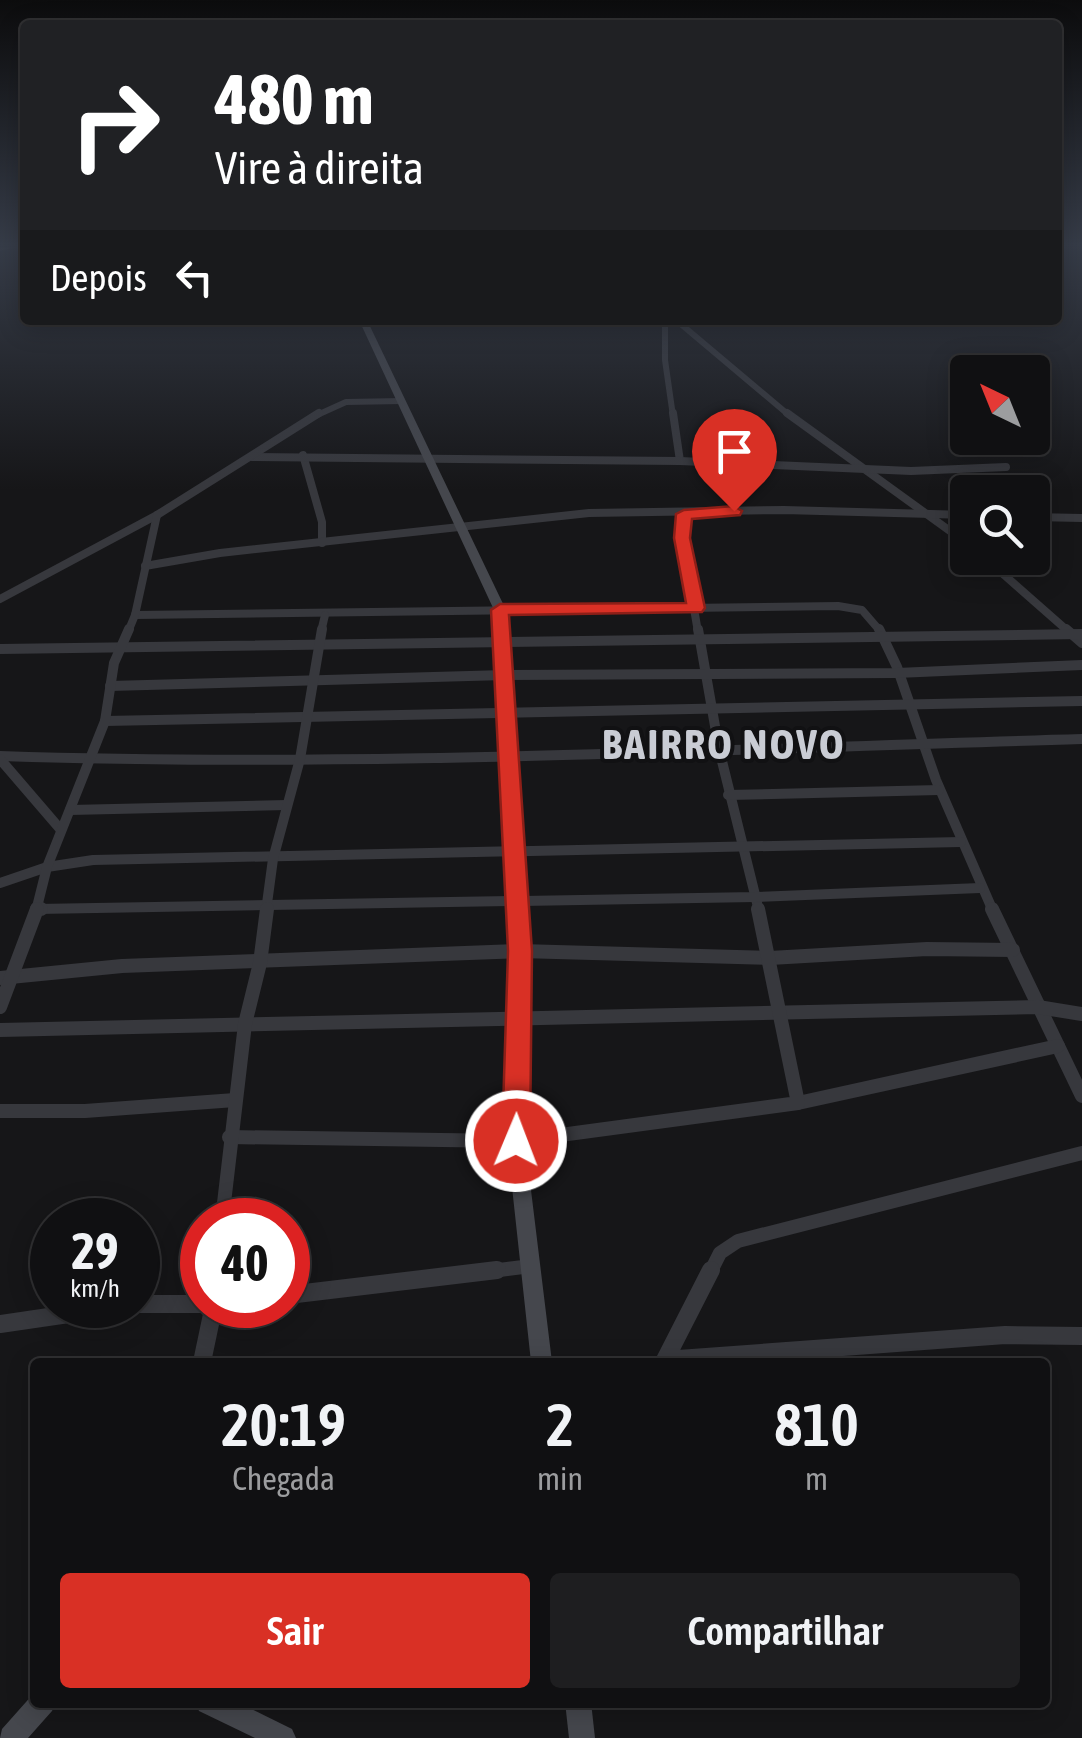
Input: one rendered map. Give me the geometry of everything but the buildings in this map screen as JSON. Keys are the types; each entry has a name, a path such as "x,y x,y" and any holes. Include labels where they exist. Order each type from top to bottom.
{"street":[{"path":"367,328 500,610 520,951 516,1141 542,1358"},
{"path":"665,328 665,360 680,461"},
{"path":"686,328 859,468 950,531"},
{"path":"0,599 157,515 335,404 402,401"},
{"path":"303,456 322,522 322,543"},
{"path":"252,457 680,461 911,471 1006,467"},
{"path":"145,566 220,552 266,551 589,513 784,510 950,515"},
{"path":"684,514 682,538 719,749 770,958 798,1103"},
{"path":"0,1006 5,977 37,909 60,830 93,759 105,722 110,686 135,614 157,515"},
{"path":"1050,517 1082,518"},
{"path":"1005,575 1082,643"},
{"path":"135,614 854,607 868,613 884,636 939,790 980,888 1082,1096"},
{"path":"224,1198 245,1024 260,963 273,859 300,758 310,682 325,615"},
{"path":"0,649 1076,634"},
{"path":"110,686 505,676 897,673 1082,665"},
{"path":"105,722 1082,701"},
{"path":"0,758 509,755 1082,738"},
{"path":"0,758 60,830"},
{"path":"728,795 939,790"},
{"path":"70,810 287,805"},
{"path":"0,883 47,867 93,860 961,842"},
{"path":"37,909 755,897 980,888"},
{"path":"5,977 122,966 520,951 770,958 927,949 1012,950"},
{"path":"0,1030 1038,1007 1082,1014"},
{"path":"229,1137 516,1141 798,1103 1058,1046"},
{"path":"0,1111 85,1111 235,1100"},
{"path":"667,1358 720,1254 738,1241 1082,1154"},
{"path":"310,1293 532,1266"},
{"path":"0,1324 30,1320"},
{"path":"203,1358 209,1328"},
{"path":"715,1358 1005,1335 1082,1336"},
{"path":"11,1738 38,1708"},
{"path":"220,1708 283,1738"},
{"path":"579,1708 582,1738"}],"district":[{"name":"BAIRRO NOVO","path":"724,744"}],"route":[{"path":"516,1141 520,951 500,610 696,608 682,538 684,514 734,511"}]}
